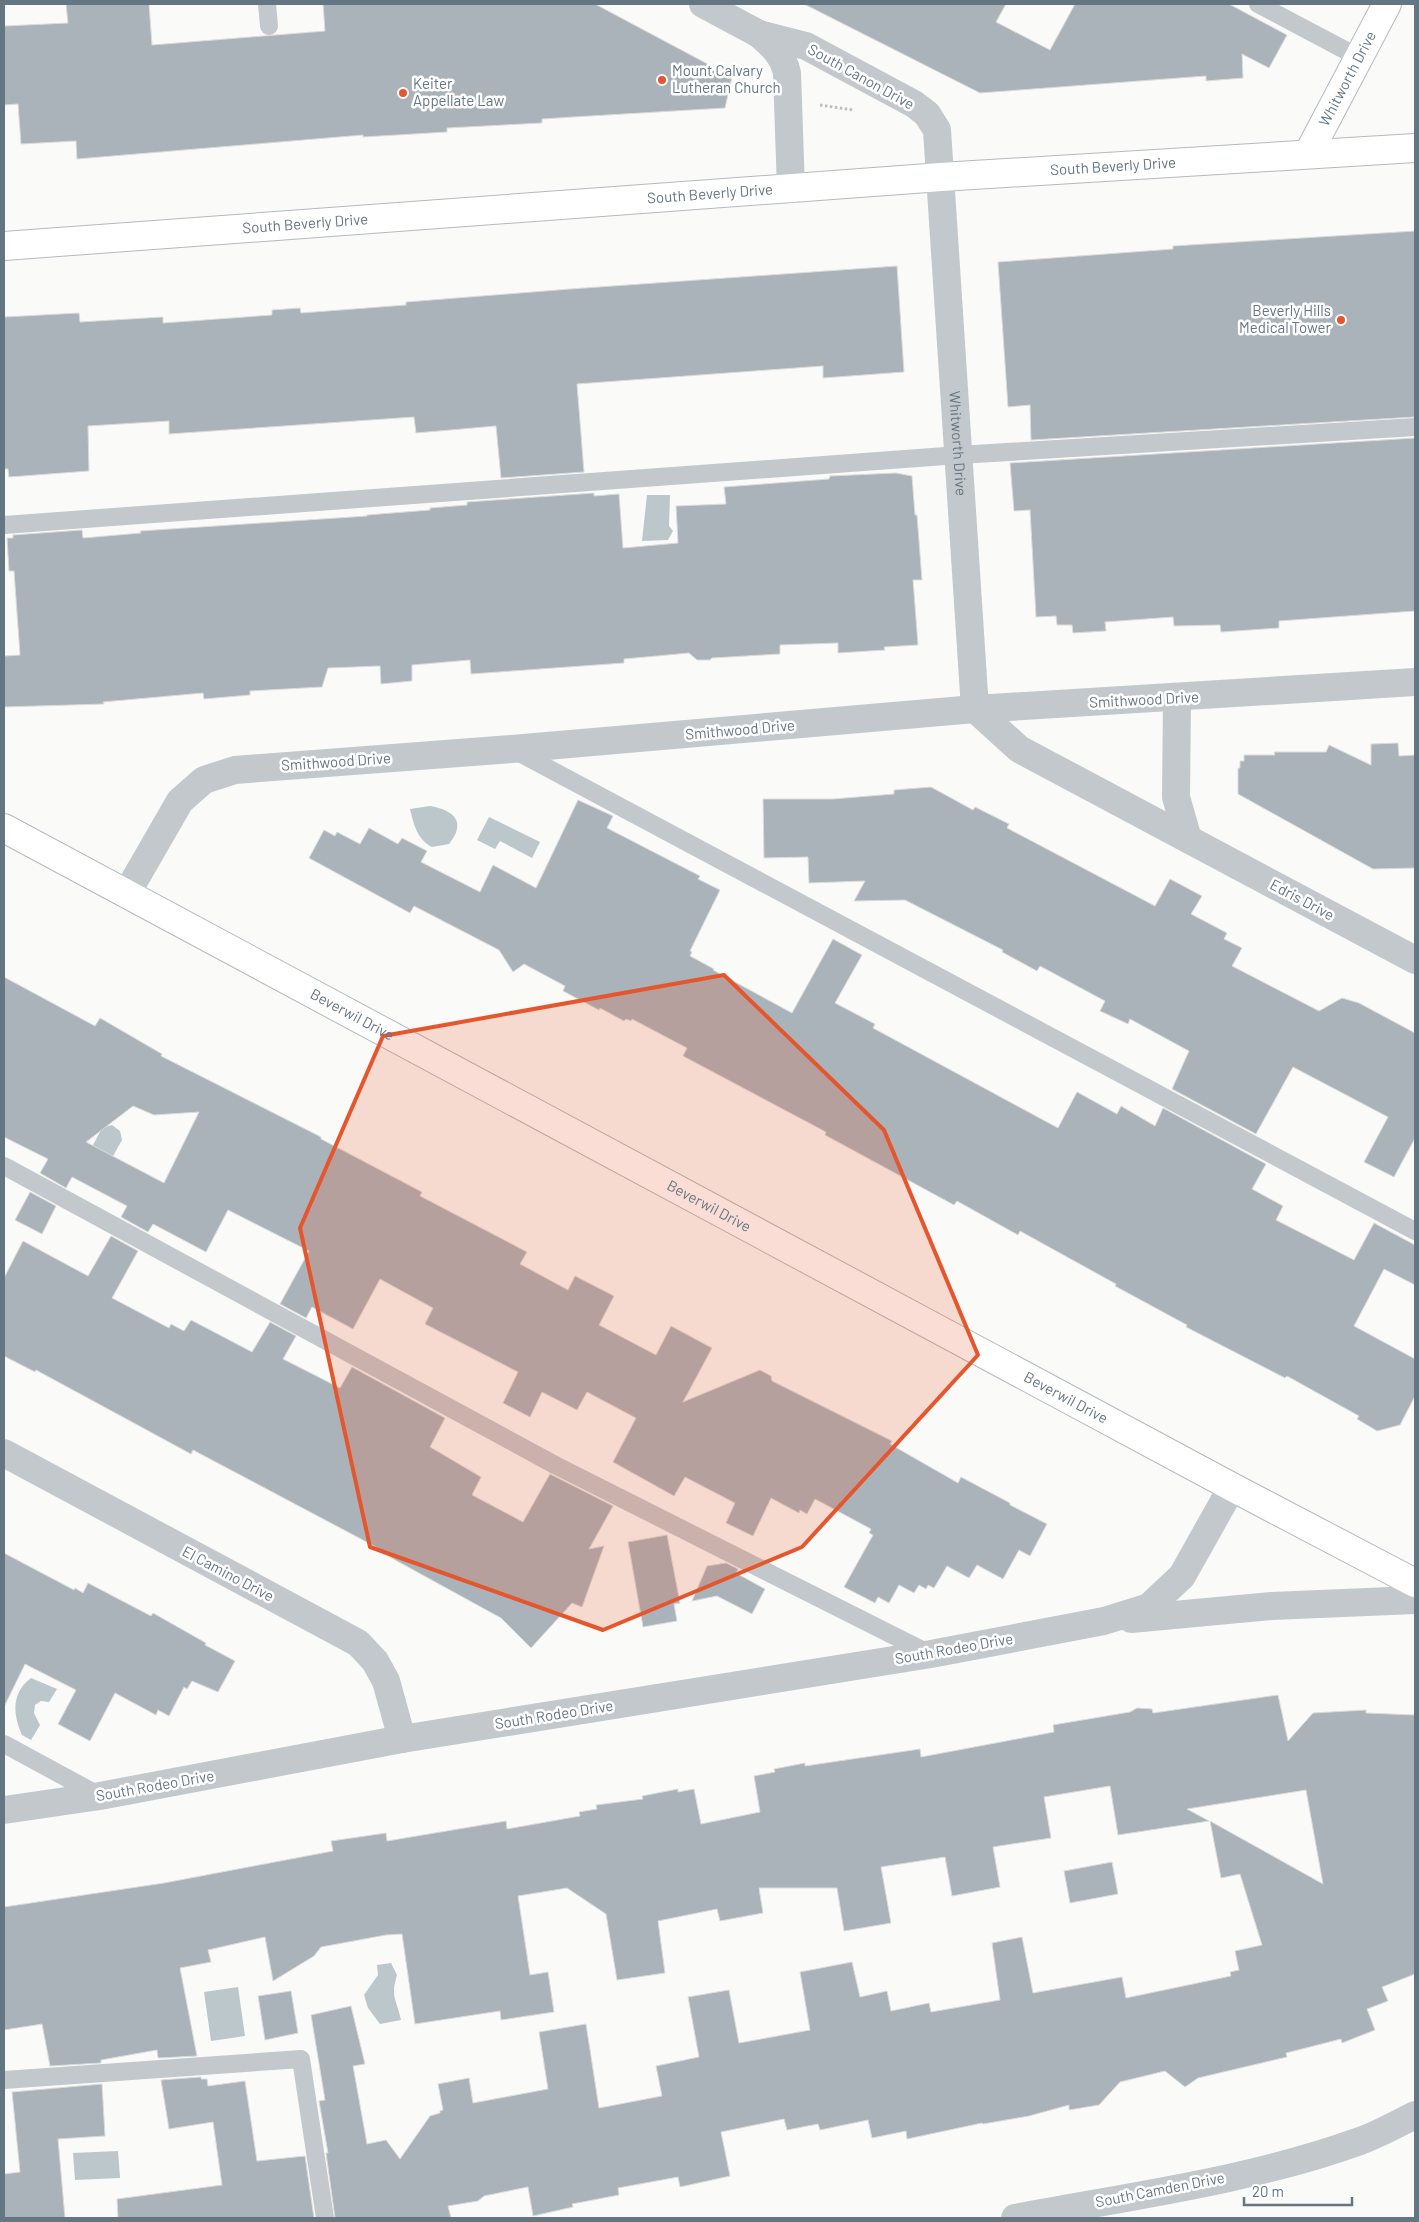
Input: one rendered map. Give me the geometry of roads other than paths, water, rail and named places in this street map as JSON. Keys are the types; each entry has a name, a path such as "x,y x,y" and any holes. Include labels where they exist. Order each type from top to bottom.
{"street":[{"name":"South Canon Drive","path":"703,4 759,34 806,46 927,114 937,130 941,177"},
{"name":"Whitworth Drive","path":"1308,154 1387,4"},
{"name":"South Canon Drive","path":"759,34 780,54 784,60 787,73 791,188"},
{"name":"South Beverly Drive","path":"4,246 941,177 1415,148"},
{"name":"Whitworth Drive","path":"941,177 975,709"},
{"name":"Smithwood Drive","path":"127,893 180,801 204,780 235,770 512,749 975,709 1415,682"},
{"path":"1177,698 1176,797 1188,839"},
{"name":"Edris Drive","path":"975,709 1019,749 1415,960"},
{"name":"Beverwil Drive","path":"4,828 1232,1487 1415,1583"},
{"name":"El Camino Drive","path":"4,1452 358,1644 375,1660 386,1681 402,1739"},
{"name":"South Rodeo Drive","path":"1104,1621 1149,1607 1182,1576 1232,1487"},
{"name":"South Rodeo Drive","path":"4,1810 100,1796 402,1739 931,1654 1104,1621 1272,1606 1415,1600"},
{"name":"South Camden Drive","path":"1015,2218 1225,2178 1293,2163 1362,2140 1415,2115"}],"lane":[{"path":"267,4 269,26"},
{"path":"1258,4 1358,57"},
{"path":"4,525 959,455 1415,426"},
{"path":"512,749 1415,1231"},
{"path":"4,1166 555,1466 931,1654"},
{"path":"4,1744 100,1796"},
{"path":"4,2080 301,2059 325,2218"}],"place":[{"name":"Mount Calvary Lutheran Church","path":"662,80"},
{"name":"Keiter Appellate Law","path":"403,93"},
{"name":"Beverly Hills Medical Tower","path":"1341,320"}]}
